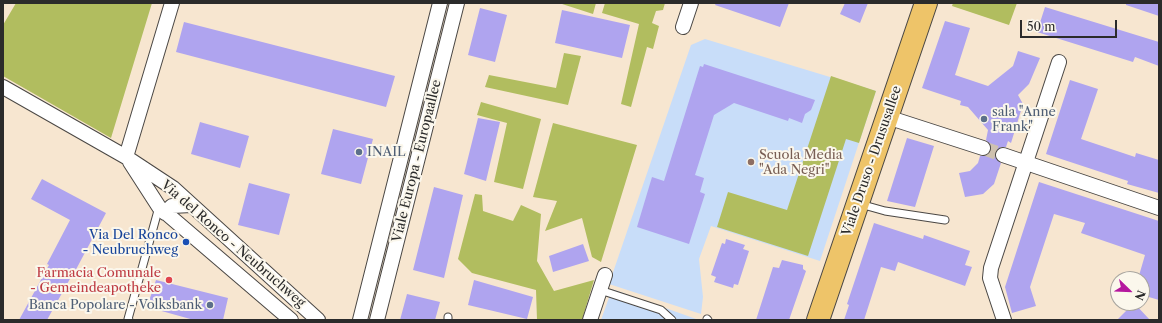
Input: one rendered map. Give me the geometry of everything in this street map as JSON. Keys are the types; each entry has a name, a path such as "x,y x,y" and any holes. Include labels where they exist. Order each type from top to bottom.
{"main road":[{"name":"Viale Druso - Drususallee","path":"818,320 926,3"}],"street":[{"path":"126,157 172,3"},
{"name":"Viale Europa - Europaallee","path":"360,320 440,3"},
{"name":"Viale Europa - Europaallee","path":"377,320 457,3"},
{"path":"683,27 691,3"},
{"path":"1004,320 990,278 991,268 1059,62"},
{"name":"Via del Ronco - Neubruchweg","path":"3,87 126,157 173,188 318,320"},
{"path":"887,116 983,148"},
{"path":"1003,155 1159,208"},
{"name":"Via del Ronco - Neubruchweg","path":"126,157 162,210 291,320"},
{"path":"162,181 162,210 172,206 191,205"},
{"path":"590,320 605,275"}],"lane":[{"path":"858,203 885,211 945,220"},
{"path":"129,320 128,319 162,210"},
{"path":"600,290 661,310 672,320"}],"shaded area":[{"name":"Scuola Media \"Ada Negri\"","path":"705,39 876,91 820,261 711,226 699,259 703,297 701,314 609,284 691,45"},
{"path":"612,289 699,320 601,320"}],"green space":[{"path":"16,3 152,3 111,138 3,76 3,25"},
{"path":"559,3 596,3 593,14"},
{"path":"605,3 665,3 663,10 656,11 652,23 659,26 653,49 647,47 631,107 621,104 639,24 602,13"},
{"path":"953,3 1017,3 1009,25 952,6"},
{"path":"564,53 581,56 568,105 485,87 489,75 556,88"},
{"path":"831,76 876,91 859,143 846,139 808,256 717,227 728,192 787,210"},
{"path":"481,102 541,119 523,189 494,182 507,123 477,115"},
{"path":"553,123 637,145 601,262 592,257 582,218 545,231 557,201 533,197"},
{"path":"475,194 482,195 483,211 513,221 521,205 541,214 537,261 554,291 594,280 582,320 537,320 536,290 472,273 458,259"}],"building":[{"path":"716,3 789,3 780,27 715,5"},
{"path":"845,3 868,3 860,23 840,14"},
{"path":"1126,3 1159,3 1159,16 1126,5"},
{"path":"1045,7 1159,42 1159,66 1135,57 1133,62 1037,32"},
{"path":"480,8 507,15 495,62 468,55"},
{"path":"562,10 630,25 622,58 555,43"},
{"path":"945,21 970,28 955,75 988,86 1013,66 1018,51 1040,58 1029,84 1018,95 1023,104 1011,143 1008,141 1006,147 1001,147 995,152 995,157 1001,163 994,184 983,194 965,197 959,173 970,171 978,163 980,156 989,154 991,147 986,140 988,130 968,107 960,105 961,101 922,88"},
{"path":"184,22 395,76 386,107 176,52"},
{"path":"704,64 815,100 811,110 805,114 802,123 789,118 788,121 734,103 714,115 695,175 704,178 700,192 705,194 689,244 637,227 652,177 664,181 700,66 703,67"},
{"path":"1070,80 1098,89 1081,139 1135,157 1136,153 1159,160 1159,193 1127,184 1128,181 1046,154"},
{"path":"478,118 500,122 486,181 464,174"},
{"path":"200,122 249,136 240,168 191,154"},
{"path":"333,129 373,139 361,184 321,174"},
{"path":"907,138 934,146 915,207 887,201"},
{"path":"42,179 106,213 47,320 19,320 49,265 47,264 70,220 31,199"},
{"path":"1039,182 1159,221 1159,300 1150,297 1150,271 1140,271 1145,255 1081,233 1085,223 1054,214 1030,287 1036,306 1012,313 1005,287"},
{"path":"249,183 290,194 279,235 238,225"},
{"path":"434,187 463,195 444,278 413,270"},
{"path":"874,223 923,239 924,235 970,251 965,265 972,267 965,286 898,262 895,271 881,267 864,320 844,320 849,305 847,304"},
{"path":"726,239 745,245 743,249 749,251 738,285 734,284 733,288 714,282 716,277 711,275 722,243 725,244"},
{"path":"583,244 589,261 553,272 549,256"},
{"path":"782,260 803,265 803,269 806,271 789,320 756,320 773,267 779,268"},
{"path":"156,280 228,298 223,320 194,320 147,307"},
{"path":"474,280 533,297 527,319 468,305"},
{"path":"407,294 440,302 435,320 400,320"},
{"path":"1126,311 1142,311 1150,320 1117,320"}],"tunnel":[{"path":"983,148 1003,155"}],"place":[{"name":"sala \"Anne Frank\"","path":"984,119"},
{"name":"INAIL","path":"359,152"},
{"name":"Scuola Media \"Ada Negri\"","path":"751,162"},
{"name":"Via Del Ronco - Neubruchweg","path":"186,242"},
{"name":"Farmacia Comunale - Gemeindeapotheke","path":"169,280"},
{"name":"Banca Popolare - Volksbank","path":"210,305"}]}
